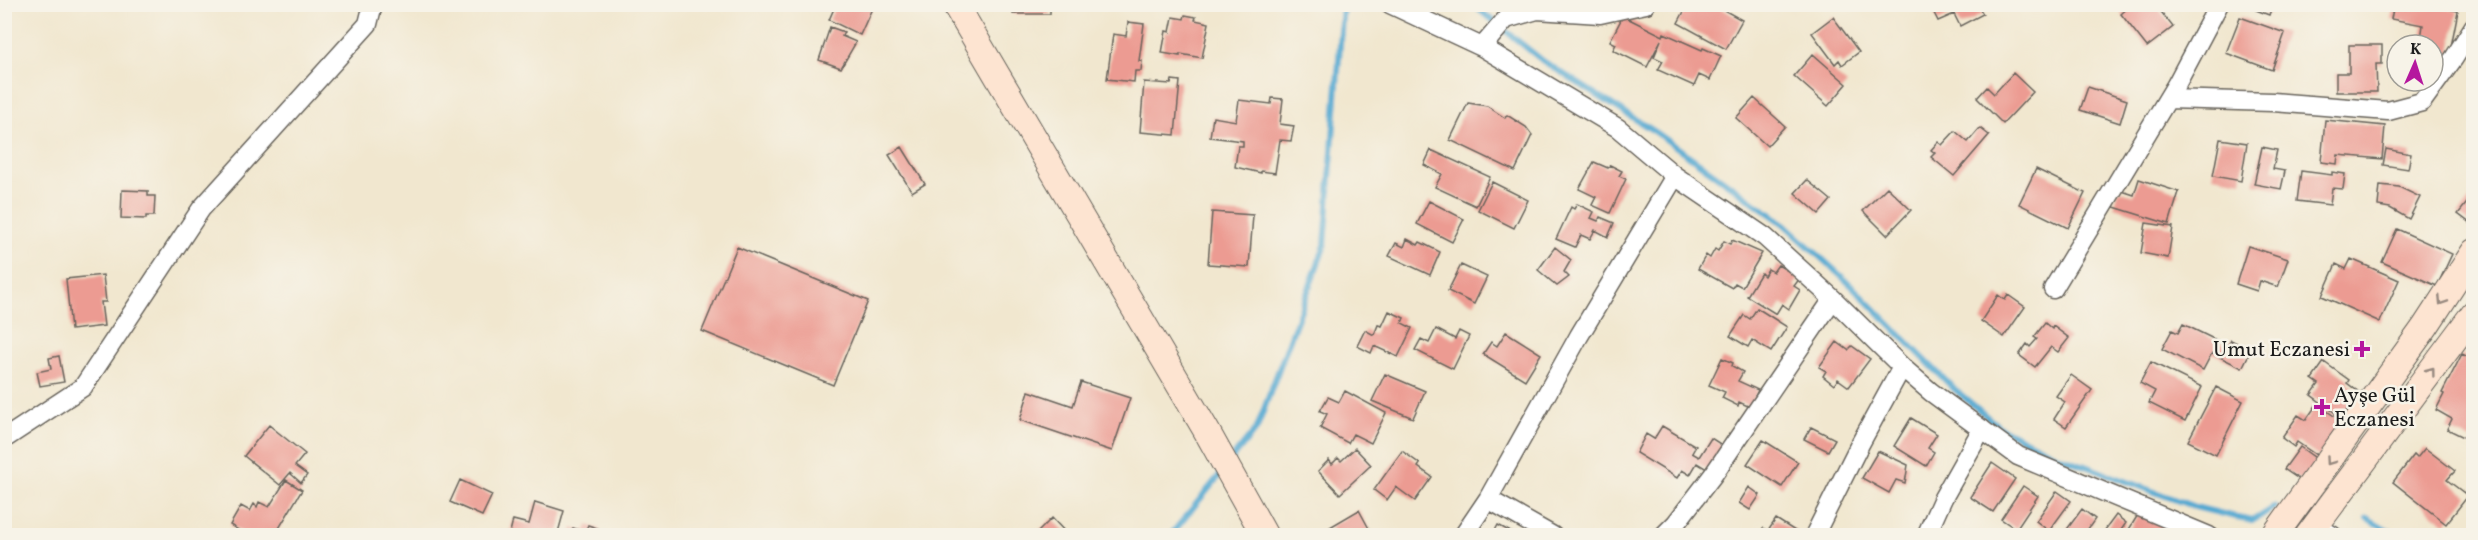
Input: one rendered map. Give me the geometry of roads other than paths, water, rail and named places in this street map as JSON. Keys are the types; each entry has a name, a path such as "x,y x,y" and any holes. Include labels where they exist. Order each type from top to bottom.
{"main road":[{"path":"956,4 1261,528"},
{"path":"2274,536 2425,327 2474,252"},
{"path":"2319,532 2473,316"}],"street":[{"path":"4,440 83,387 201,209 368,24 374,4"},
{"path":"1390,4 1486,42 1618,128 1675,176 1765,237 1833,299 1902,367 1931,392 2018,456 2209,536"},
{"path":"1486,42 1506,19 1537,10 1564,8 1600,14 1646,4"},
{"path":"2053,289 2168,99 2219,4"},
{"path":"2168,99 2273,102 2388,111 2422,102 2474,26"},
{"path":"1462,536 1488,499 1579,336 1675,176"},
{"path":"1663,536 1713,476 1833,299"},
{"path":"1814,536 1902,367"},
{"path":"1926,536 1943,498 1982,429"},
{"path":"1488,499 1553,536"}],"waterway":[{"path":"1231,460 1257,428 1325,245 1343,4"},
{"path":"1472,4 1543,61 1657,133 1783,223 1852,286 1952,387 1999,427 2053,454 2195,507 2252,521 2274,507"},
{"path":"1170,536 1223,471"},
{"path":"2367,518 2398,536"}],"place":[{"name":"Umut Eczanesi","path":"2362,349"},
{"name":"Ayşe Gül Eczanesi","path":"2322,407"}]}
